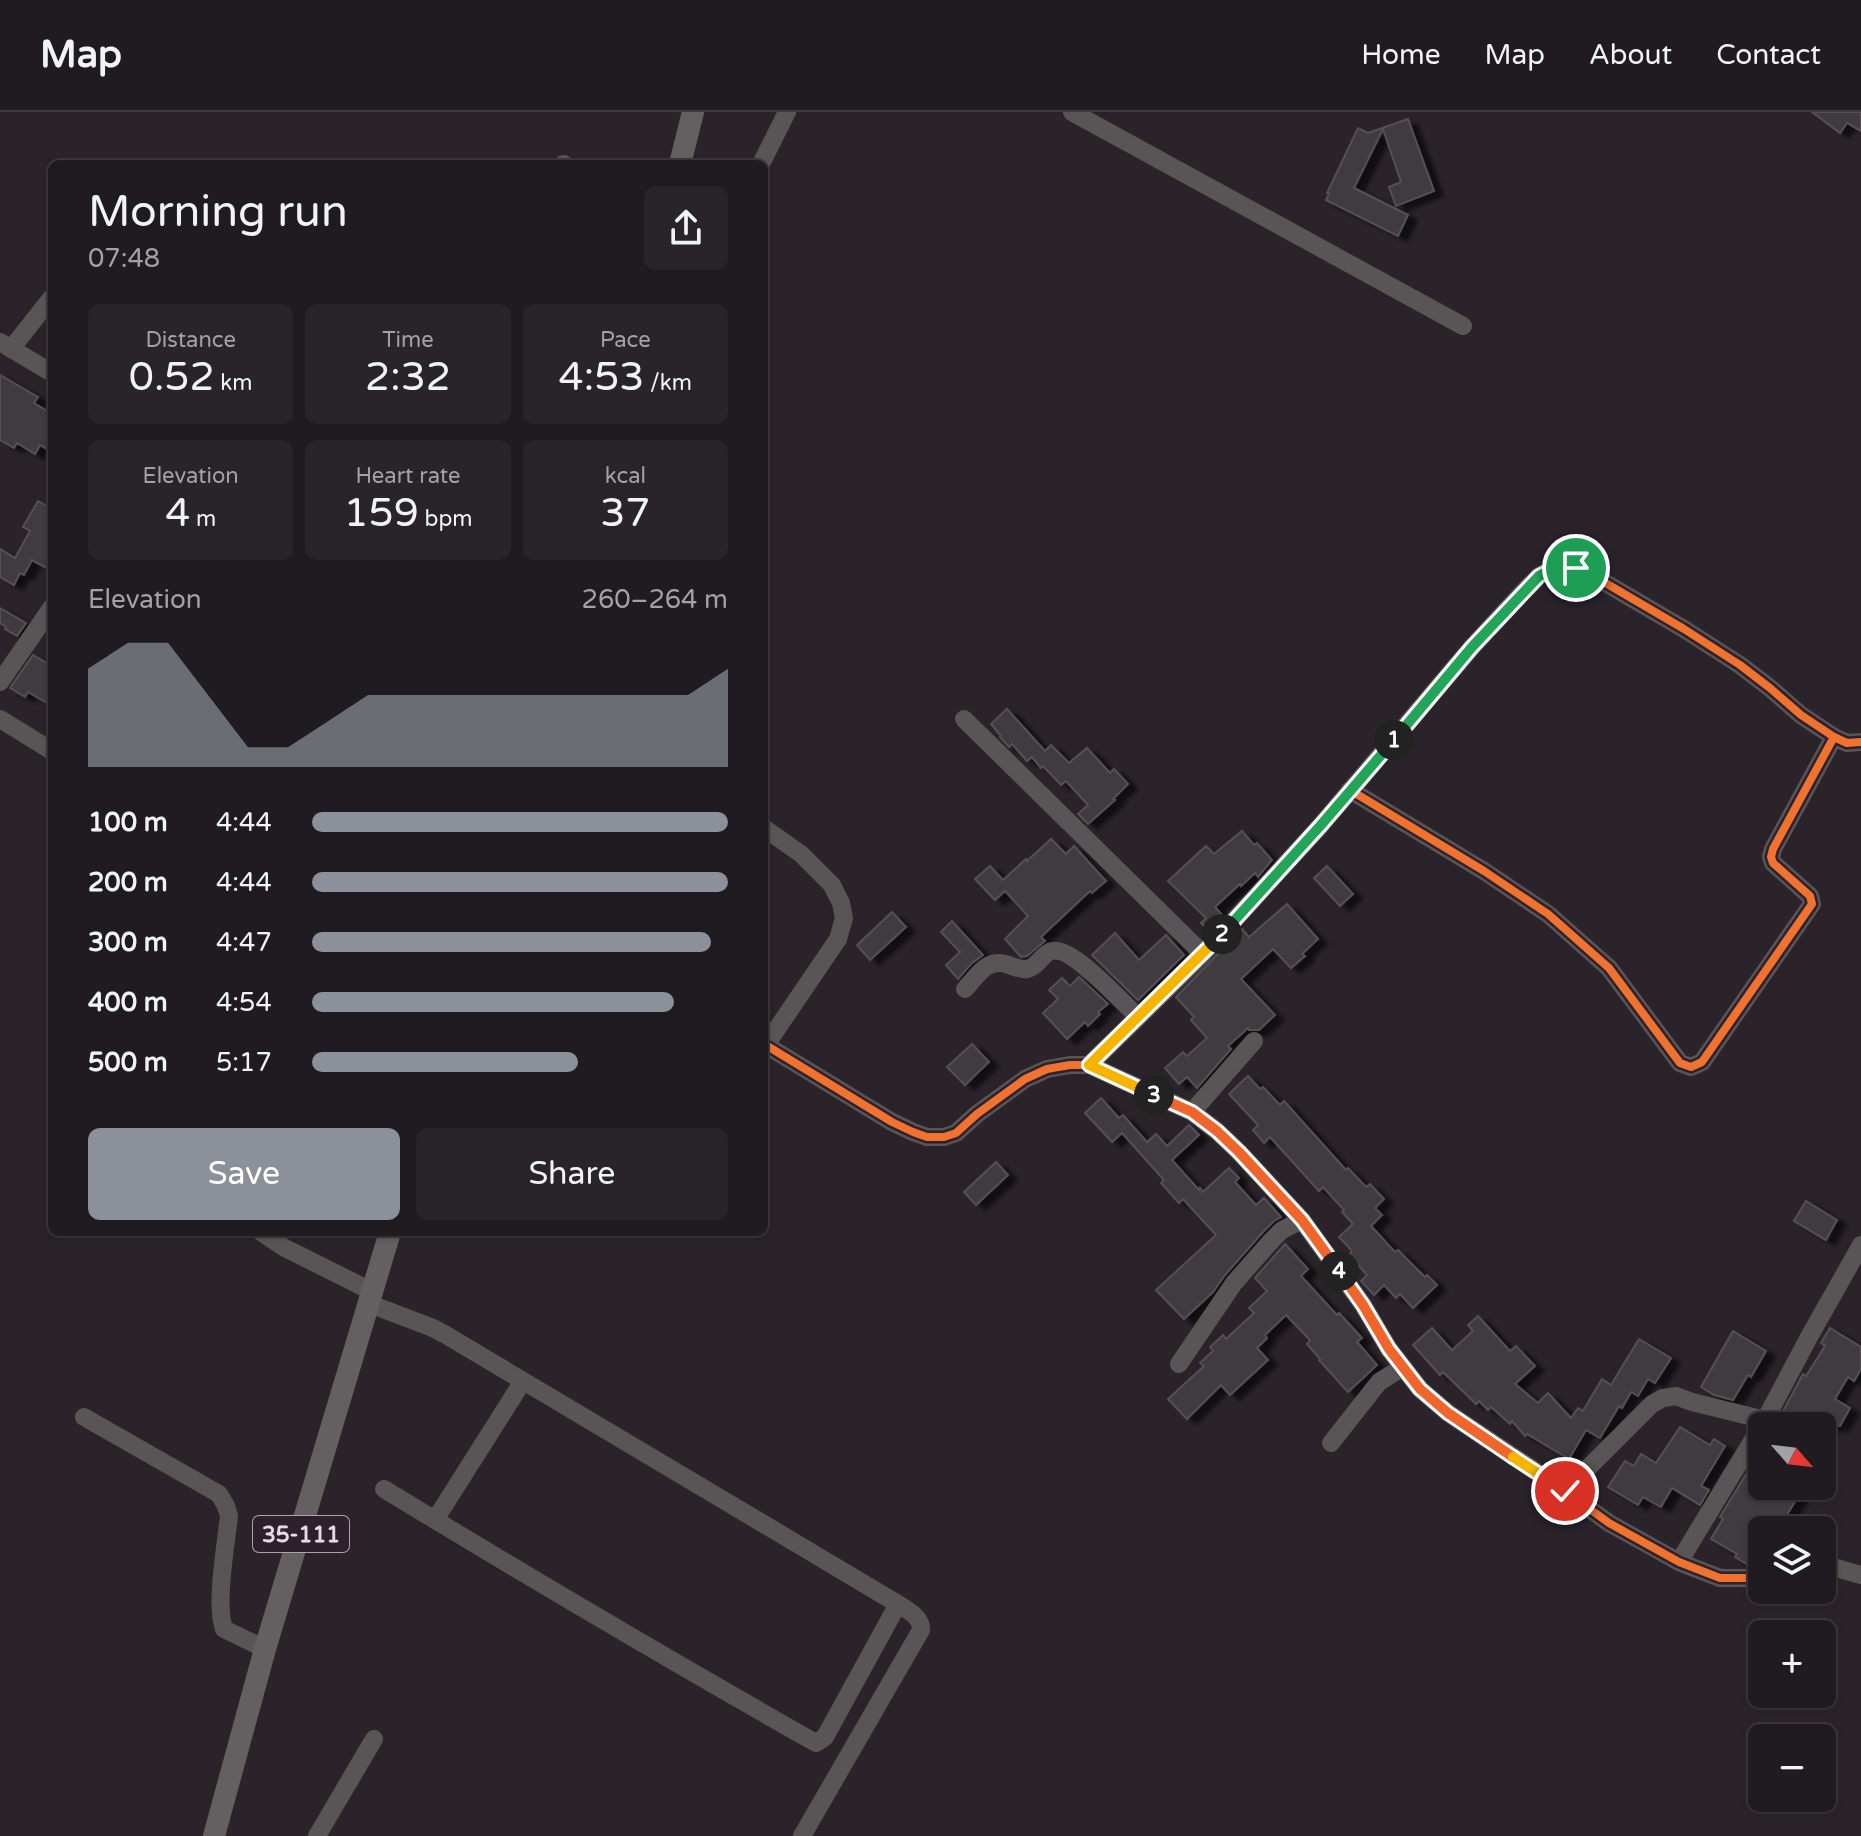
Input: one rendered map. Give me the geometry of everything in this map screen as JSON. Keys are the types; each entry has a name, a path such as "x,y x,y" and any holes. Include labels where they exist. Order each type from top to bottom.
{"main road":[{"path":"681,160 693,112"},
{"name":"35-111","path":"217,1835 265,1649 389,1236"}],"street":[{"path":"763,160 787,112"},
{"path":"1072,112 1463,326"},
{"path":"48,301 6,346 48,371"},
{"path":"1089,1065 1203,954 1321,825 1520,595 1539,576 1558,566 1576,568 1597,578 1684,629 1740,665 1801,715 1834,737 1847,743 1861,742"},
{"path":"0,682 48,613"},
{"path":"0,719 48,749"},
{"path":"964,719 1203,954"},
{"path":"1350,790 1484,871 1548,914 1609,968 1680,1063 1691,1067 1702,1062 1812,904 1810,896 1773,863 1771,857 1834,737"},
{"path":"768,831 801,854 832,885 844,918 838,939 768,1041"},
{"path":"965,989 984,968 995,962 1028,968 1048,951 1059,950 1078,960 1138,1017"},
{"path":"1192,1112 1254,1041"},
{"path":"768,1047 892,1122 927,1137 956,1133 1025,1079 1047,1069 1070,1065 1089,1065 1192,1112 1239,1152 1302,1220 1363,1305 1389,1349 1420,1389 1448,1413 1609,1523 1679,1562 1720,1578 1748,1578"},
{"path":"1179,1364 1234,1283 1282,1230 1302,1220"},
{"path":"267,1236 402,1316 433,1328 917,1618 921,1630 802,1836"},
{"path":"1769,1412 1861,1245"},
{"path":"1331,1443 1379,1382 1403,1367"},
{"path":"435,1520 523,1381"},
{"path":"1565,1491 1652,1404 1663,1398 1676,1396 1748,1416"},
{"path":"84,1417 219,1494 229,1516 221,1621 224,1629 265,1649"},
{"path":"1679,1562 1748,1448"},
{"path":"384,1489 816,1743 825,1737 898,1604"},
{"path":"1836,1568 1861,1575"},
{"path":"317,1836 374,1739"}],"building":[{"path":"1812,112 1861,112 1861,131 1847,123 1840,133"},
{"path":"1408,119 1434,191 1396,206 1389,187 1401,182 1383,129 1354,188 1408,215 1398,236 1326,200 1358,128 1368,133"},
{"path":"0,375 38,397 34,403 48,412 48,450 40,445 35,454 17,443 14,448 0,440"},
{"path":"38,501 48,507 48,569 32,560 14,585 0,577 0,549 15,558 30,531 23,527"},
{"path":"0,608 26,623 17,636 0,623"},
{"path":"33,655 48,664 48,704 28,692 25,697 10,688"},
{"path":"1007,709 1045,751 1051,745 1069,763 1087,748 1110,773 1114,769 1128,784 1088,824 1078,814 1088,805 1066,781 1061,785 1032,757 1027,761 1012,744 1009,747 1000,737 991,724"},
{"path":"1242,831 1272,860 1258,877 1255,873 1215,907 1222,915 1208,930 1201,923 1206,918 1168,881 1206,846 1214,854"},
{"path":"1051,839 1066,854 1074,846 1106,881 1092,893 1090,891 1041,937 1045,941 1027,956 1021,957 1005,939 1028,916 1005,891 995,900 975,879 990,866 1003,880"},
{"path":"1327,866 1353,894 1340,906 1314,878"},
{"path":"1287,904 1318,939 1291,968 1273,949 1241,979 1275,1015 1259,1030 1248,1028 1228,1046 1231,1049 1197,1088 1187,1077 1179,1084 1165,1068 1183,1052 1187,1056 1207,1038 1176,997 1242,929 1249,937"},
{"path":"892,912 906,927 870,960 857,945"},
{"path":"952,921 983,955 958,979 946,965 960,952 941,932"},
{"path":"1115,933 1139,960 1166,935 1184,955 1138,1000 1092,955"},
{"path":"1079,977 1108,1004 1088,1026 1085,1022 1067,1039 1043,1013 1058,999 1049,990 1062,978 1070,986"},
{"path":"972,1044 989,1062 965,1085 947,1067"},
{"path":"1248,1076 1280,1105 1284,1101 1346,1170 1348,1168 1366,1187 1370,1184 1384,1199 1375,1208 1382,1215 1371,1226 1395,1252 1398,1250 1437,1285 1413,1308 1400,1294 1396,1298 1384,1285 1374,1295 1361,1281 1367,1275 1349,1255 1352,1251 1339,1237 1353,1224 1342,1212 1344,1210 1323,1187 1319,1191 1270,1137 1264,1143 1253,1130 1258,1125 1229,1094"},
{"path":"1101,1098 1119,1118 1123,1115 1147,1142 1156,1134 1167,1146 1189,1125 1199,1135 1172,1160 1199,1190 1203,1192 1229,1168 1239,1178 1235,1182 1256,1205 1264,1198 1281,1217 1263,1232 1213,1292 1184,1319 1156,1290 1216,1235 1183,1199 1179,1203 1161,1183 1164,1180 1122,1133 1112,1142 1085,1113"},
{"path":"996,1162 1008,1175 976,1205 964,1192"},
{"path":"1806,1201 1837,1220 1826,1240 1794,1221"},
{"path":"1285,1244 1308,1269 1301,1276 1362,1338 1357,1342 1377,1365 1348,1392 1307,1344 1310,1340 1286,1315 1265,1335 1267,1338 1257,1348 1268,1360 1230,1395 1221,1385 1187,1419 1168,1399 1204,1366 1200,1363 1213,1351 1210,1347 1223,1335 1226,1339 1254,1313 1249,1308 1267,1291 1255,1278"},
{"path":"1478,1316 1510,1351 1516,1346 1535,1366 1515,1384 1538,1403 1548,1393 1571,1418 1578,1408 1583,1411 1602,1379 1611,1385 1639,1339 1671,1358 1655,1383 1648,1379 1638,1396 1631,1392 1600,1438 1586,1430 1569,1459 1527,1434 1525,1436 1512,1421 1510,1424 1491,1407 1488,1410 1479,1401 1476,1404 1443,1372 1440,1375 1413,1345 1432,1328 1452,1350 1473,1331 1468,1325"},
{"path":"1830,1328 1861,1347 1861,1369 1854,1381 1848,1377 1835,1399 1850,1408 1840,1426 1836,1426 1836,1412 1783,1412 1803,1374 1806,1376 1825,1346 1821,1343"},
{"path":"1733,1331 1766,1351 1733,1400 1714,1395 1701,1387"},
{"path":"1680,1427 1710,1445 1714,1439 1725,1446 1701,1486 1709,1490 1700,1505 1672,1488 1661,1507 1643,1497 1638,1505 1608,1487 1625,1461 1634,1466 1641,1454 1656,1463"},
{"path":"1748,1471 1748,1500 1796,1500 1786,1516 1748,1516 1748,1565 1735,1557 1737,1554 1711,1539 1723,1519 1720,1517"}],"cycle path":[{"path":"1089,1065 1203,954 1321,825 1520,595 1539,576 1558,566 1576,568 1597,578 1684,629 1740,665 1801,715 1834,737 1847,743 1861,742"},
{"path":"1350,790 1484,871 1548,914 1609,968 1680,1063 1691,1067 1702,1062 1812,904 1810,896 1773,863 1771,857 1834,737"},
{"path":"768,1046 892,1122 927,1137 956,1133 1025,1079 1047,1069 1070,1065 1089,1065 1192,1112 1239,1152 1302,1220 1363,1305 1389,1349 1420,1389 1448,1413 1609,1523 1679,1562 1720,1578 1748,1578"}],"route":[{"path":"1565,1491 1448,1413 1420,1389 1389,1349 1363,1305 1302,1220 1217,1131 1192,1112 1089,1065 1203,954 1262,890 1520,595 1539,576 1558,566 1576,568"}]}
